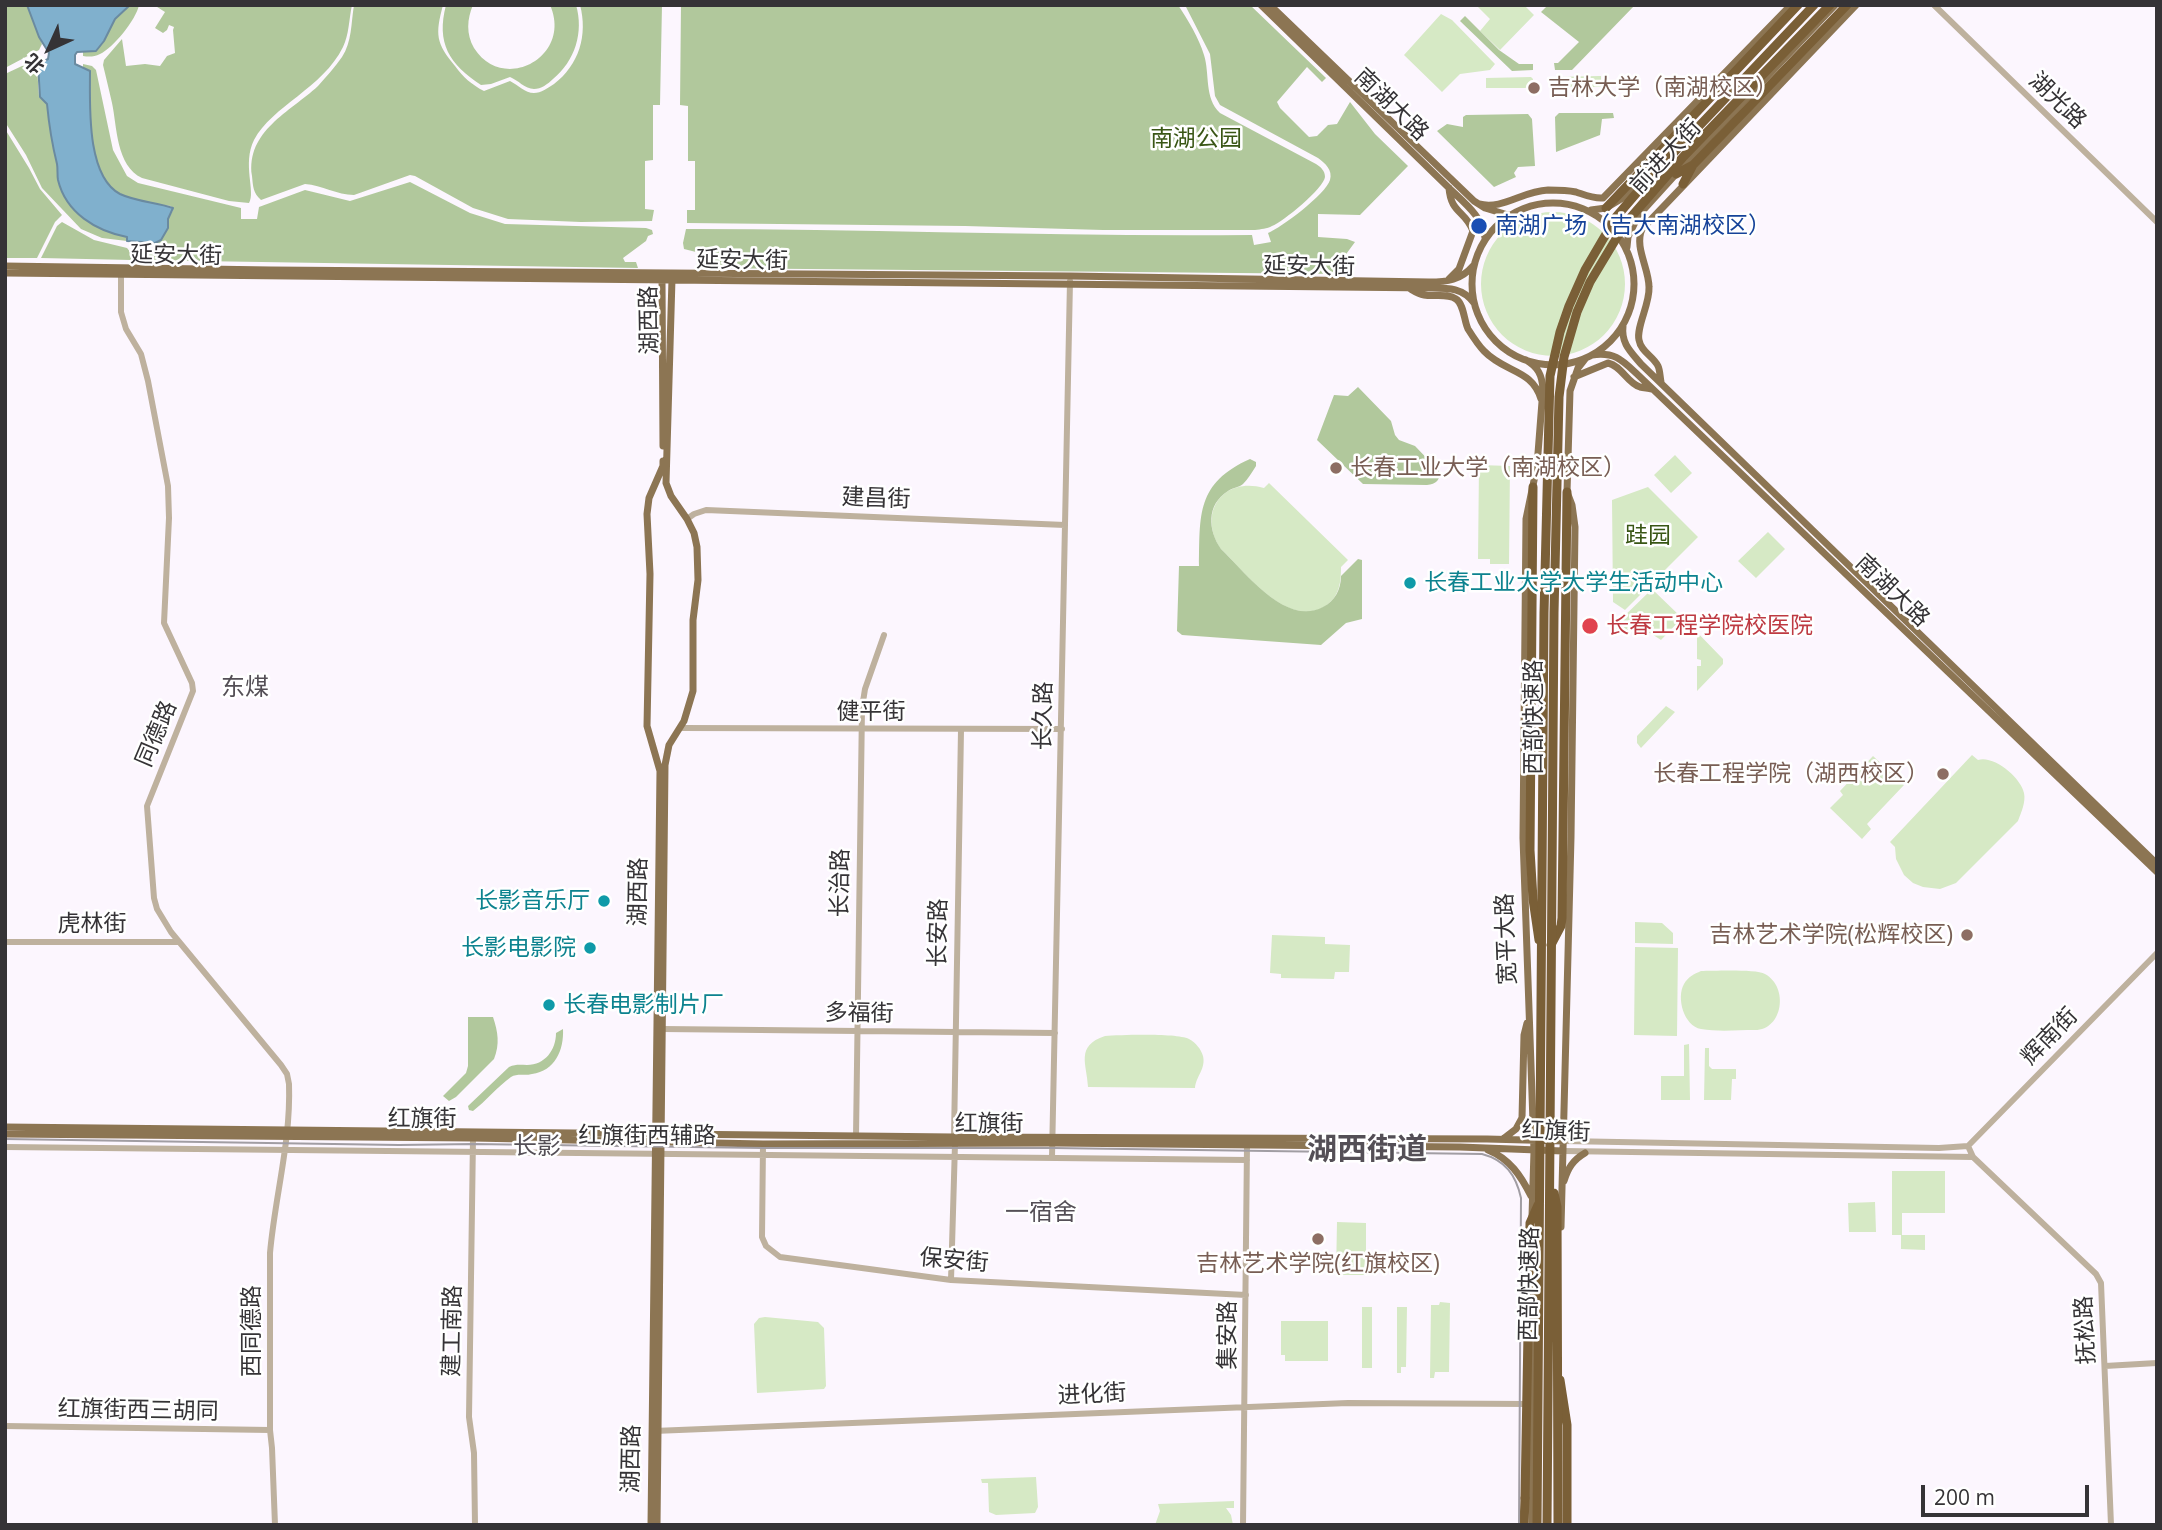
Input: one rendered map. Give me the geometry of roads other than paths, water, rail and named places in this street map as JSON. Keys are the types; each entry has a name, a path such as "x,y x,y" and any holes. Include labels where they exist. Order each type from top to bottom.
{"highway":[{"path":"1606,208 1798,5"},
{"name":"西部快速路","path":"1534,1525 1548,395 1560,332 1585,270 1616,217 1812,5"},
{"name":"西部快速路","path":"1546,1525 1554,613 1559,397 1564,357 1590,282 1625,224 1669,173 1830,5"},
{"path":"1676,174 1693,165 1847,5"},
{"path":"1683,184 1693,165"},
{"path":"1533,487 1530,850 1535,919 1541,945"},
{"path":"1551,945 1562,918 1567,492"},
{"path":"1550,1175 1557,1207 1560,1525"},
{"path":"1524,1525 1530,1223 1536,1200"}],"main road":[{"name":"南湖大路","path":"1261,5 1476,216 1483,226 1485,238"},
{"name":"南湖大路","path":"1270,5 1479,204 1497,213 1509,215"},
{"name":"前进大街","path":"1479,204 1494,207 1524,194 1545,190 1574,192 1598,199 1608,195 1791,5"},
{"name":"前进大街","path":"1586,210 1606,208 1626,196 1812,5"},
{"name":"前进大街","path":"1629,256 1628,237 1638,216 1835,5"},
{"name":"前进大街","path":"1644,225 1856,5"},
{"path":"1445,282 1459,269 1473,231 1471,225 1450,203 1448,187"},
{"path":"1560,1525 1555,1496 1555,1410 1561,1303 1575,527 1567,492 1569,401 1577,368 1606,345 1623,326 1634,293 1634,276 1629,256 1619,237 1608,224 1586,210 1562,203 1544,203 1528,206 1509,215 1485,238 1474,266 1474,303 1482,323 1491,337 1511,353 1526,360 1560,365 1588,357"},
{"path":"1629,256 1644,225"},
{"path":"1644,225 1639,243 1648,274 1649,291 1638,336 1643,351 1659,366 1661,382"},
{"name":"延安大街","path":"5,266 121,272"},
{"name":"延安大街","path":"5,273 1445,282 1457,279 1474,266"},
{"name":"湖西路","path":"659,1138 665,765 669,745 684,721 693,691 693,620 698,580 697,547 687,519 671,496 666,483 667,277"},
{"name":"湖西路","path":"651,1525 659,1154 660,771 647,726 650,574 647,514 649,498 663,466 667,277"},
{"name":"延安大街","path":"1070,280 1409,287 1457,290 1465,293 1474,303"},
{"path":"1409,287 1426,295 1457,299 1469,330 1477,342 1496,362 1533,382 1542,404"},
{"name":"南湖大路","path":"1623,326 1624,343 1661,382 2157,864"},
{"name":"南湖大路","path":"1588,357 1605,353 1615,356 1654,390 2157,872"},
{"name":"宽平大路","path":"1526,360 1538,369 1542,379 1537,466 1526,519 1523,810 1536,1200 1534,1525"},
{"path":"1572,380 1579,374 1611,363 1639,387 1654,390"},
{"path":"1503,1139 1516,1129 1522,1118 1524,1035 1529,1016"},
{"name":"红旗街","path":"5,1127 473,1138 856,1136 954,1140"},
{"name":"红旗街","path":"5,1134 659,1138 763,1144 954,1140 1564,1141"},
{"name":"红旗街","path":"1054,1140 1485,1148 1563,1152"},
{"path":"1485,1148 1504,1158 1514,1168 1536,1200"},
{"path":"1562,1188 1570,1165 1585,1153"},
{"name":"湖西路","path":"655,1431 657,1525"}],"street":[{"name":"湖光路","path":"1934,5 2157,222"},
{"name":"同德路","path":"121,272 121,312 136,344 148,381 168,486 164,622 192,683 193,691 147,806 154,898 163,921 287,1074 290,1098 287,1134"},
{"name":"长久路","path":"1052,1157 1070,280"},
{"name":"建昌街","path":"687,519 699,512 717,510 1065,525"},
{"name":"长治路","path":"856,1136 861,729 865,689 884,635"},
{"name":"健平街","path":"680,728 1062,729"},
{"name":"长安路","path":"951,1280 961,730"},
{"name":"虎林街","path":"5,942 179,942"},
{"name":"辉南街","path":"1968,1146 2157,953"},
{"name":"多福街","path":"662,1029 1055,1033"},
{"name":"西同德路","path":"275,1525 270,1430 270,1253 287,1134"},
{"name":"建工南路","path":"473,1138 470,1417 474,1453 475,1525"},
{"name":"红旗街","path":"1564,1141 1939,1148 1968,1146"},
{"name":"保安街","path":"763,1144 762,1237 766,1246 780,1257 951,1280 1246,1295"},
{"name":"集安路","path":"1243,1525 1247,1145"},
{"name":"抚松路","path":"1968,1146 1973,1157 2096,1274 2101,1283 2111,1525"},
{"name":"红旗街西辅路","path":"5,1147 1247,1160"},
{"name":"红旗街","path":"1563,1152 1973,1157"},
{"path":"2105,1366 2157,1363"},
{"name":"进化街","path":"655,1431 1245,1406 1362,1403 1533,1404"},
{"name":"红旗街西三胡同","path":"5,1426 270,1430"}],"water":[{"path":"27,5 130,5 115,19 96,51 77,52 75,64 90,71 92,138 101,172 109,185 126,197 173,208 168,219 168,228 161,240 155,243 127,241 127,237 104,230 75,211 62,192 47,104 40,97 38,64 48,59 49,53 39,37"}],"tram line":[{"path":"5,1139 1482,1154 1503,1164 1513,1176 1521,1198 1519,1525"}],"place":[{"name":"吉林大学（南湖校区）","path":"1534,88"},
{"name":"南湖广场（吉大南湖校区）","path":"1479,226"},
{"name":"长春工业大学（南湖校区）","path":"1336,468"},
{"name":"长春工业大学大学生活动中心","path":"1410,583"},
{"name":"长春工程学院校医院","path":"1590,626"},
{"name":"长春工程学院（湖西校区）","path":"1943,774"},
{"name":"长影音乐厅","path":"604,901"},
{"name":"吉林艺术学院(松辉校区)","path":"1967,935"},
{"name":"长影电影院","path":"590,948"},
{"name":"长春电影制片厂","path":"549,1005"},
{"name":"吉林艺术学院(红旗校区)","path":"1318,1239"}],"district":[{"name":"东煤","path":"245,688"},
{"name":"长影","path":"537,1147"},
{"name":"湖西街道","path":"1367,1150"},
{"name":"一宿舍","path":"1041,1213"}],"park label":[{"name":"南湖公园","path":"1196,139"},
{"name":"跬园","path":"1648,536"}]}
